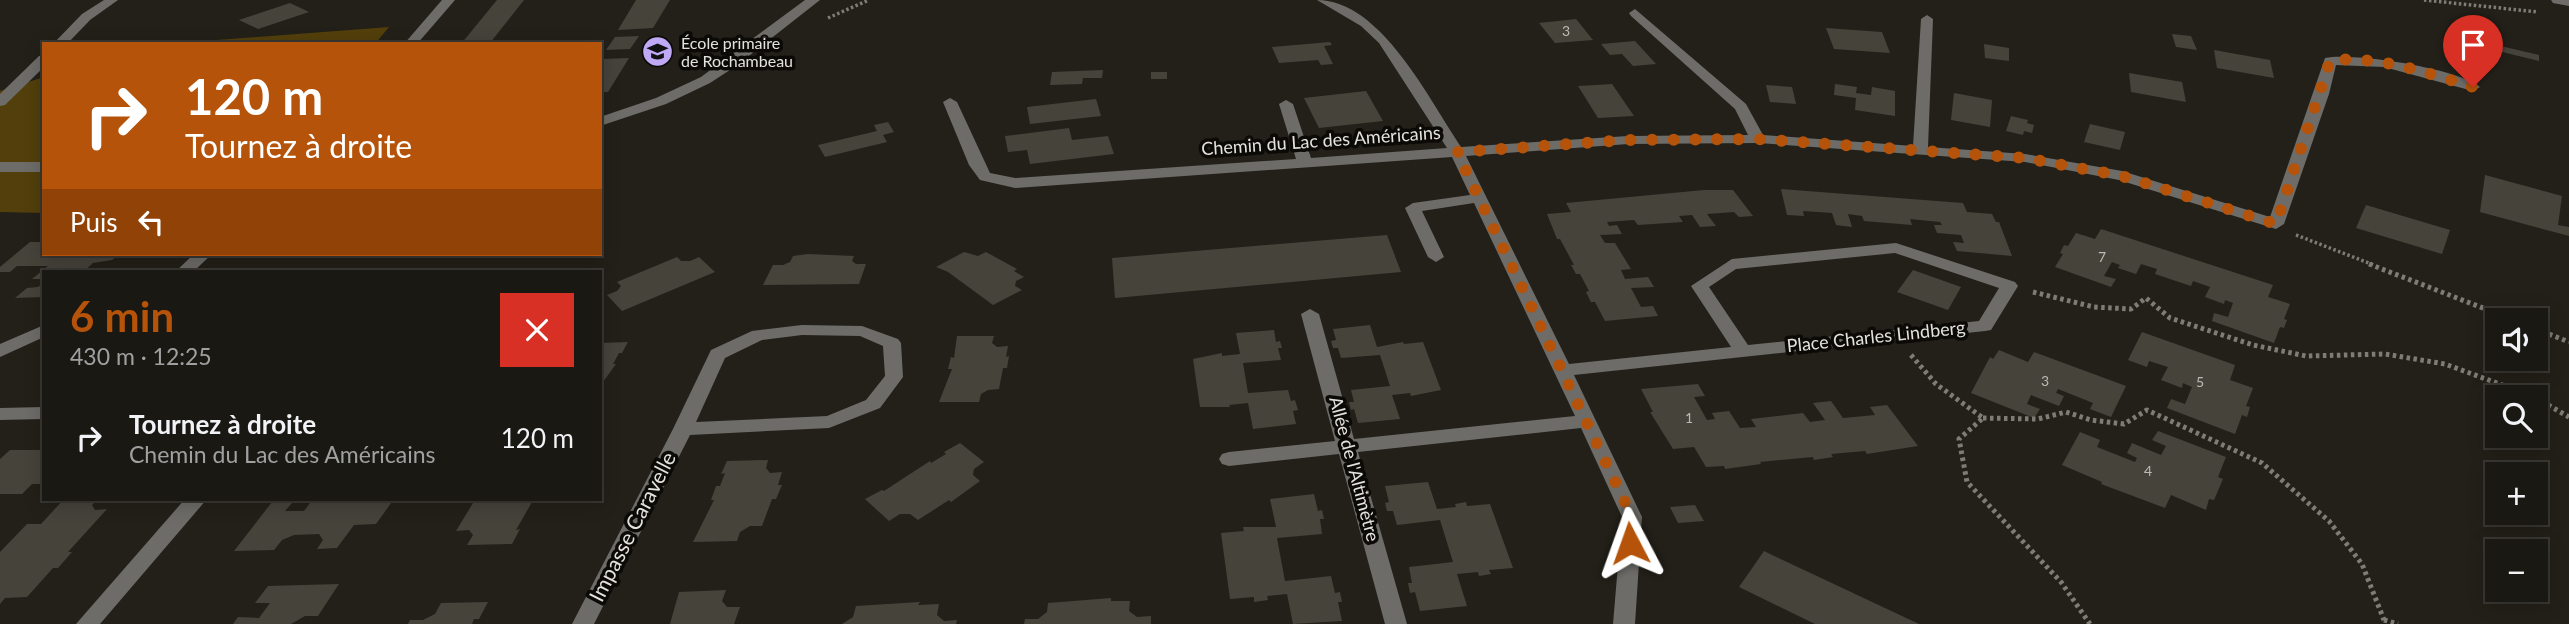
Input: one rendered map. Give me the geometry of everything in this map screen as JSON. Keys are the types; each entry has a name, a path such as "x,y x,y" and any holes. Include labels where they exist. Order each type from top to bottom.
{"street":[{"path":"61,42 86,17 112,0"},
{"path":"413,42 449,0"},
{"path":"602,121 644,108 719,72 796,9 814,0"},
{"path":"1323,0 1365,23 1384,41 1457,152 1563,370 1632,517 1623,624"},
{"path":"2557,0 2569,2"},
{"path":"1635,13 1741,107 1758,139"},
{"path":"1920,150 1927,19"},
{"path":"2276,224 2330,61 2347,58 2369,61 2473,87"},
{"path":"0,102 42,61"},
{"name":"Chemin du Lac des Américains","path":"950,102 976,165 985,177 1016,183 1628,140 1758,139 2025,158 2122,176 2276,224"},
{"path":"1286,104 1305,163"},
{"path":"0,167 42,167"},
{"path":"1436,257 1413,208 1479,198"},
{"path":"1742,350 1700,286 1732,264 1896,248 2009,286"},
{"path":"185,270 202,256"},
{"name":"Place Charles Lindberg","path":"1563,370 1985,326 2009,286"},
{"name":"Allée de l'Altimètre","path":"1310,314 1396,624"},
{"name":"Impasse Caravelle","path":"583,624 683,429 718,354 758,335 802,330 862,331 892,343 894,377 873,404 829,422 683,429"},
{"path":"0,351 42,331"},
{"path":"0,414 42,413"},
{"path":"1229,459 1586,421"},
{"path":"87,624 195,501"}],"path":[{"path":"2424,0 2543,12"},
{"path":"2276,224 2286,231 2485,309"},
{"path":"2009,286 2094,307 2131,309 2146,298 2170,318 2253,345 2306,356 2385,354 2445,364 2503,385"},
{"path":"2548,334 2569,342"},
{"path":"1895,336 1936,384 1983,418 2038,419 2066,412 2091,420 2124,424 2147,410 2262,463 2329,521 2362,564 2384,622 2398,624"},
{"path":"2548,404 2569,417"},
{"path":"1983,418 1959,439 1967,482 2061,582 2090,624"}],"shaded area":[{"path":"389,27 377,42 190,42"},
{"path":"42,78 42,213 0,212 0,91"}],"building":[{"path":"497,0 524,0 491,42 463,42"},
{"path":"636,0 670,0 653,28 618,30"},
{"path":"290,3 309,12 258,29 239,20"},
{"path":"1576,19 1593,40 1555,43 1539,23"},
{"path":"1826,28 1882,32 1890,53 1834,49"},
{"path":"2172,34 2191,36 2197,50 2176,47"},
{"path":"639,36 630,49 606,50 615,37"},
{"path":"1635,41 1656,64 1633,66 1622,54 1610,55 1601,44"},
{"path":"1330,42 1332,45 1324,46 1333,64 1321,65 1318,60 1279,63 1272,47"},
{"path":"1984,44 2009,48 2009,61 1985,58"},
{"path":"2492,44 2539,55 2539,61 2490,49"},
{"path":"2214,50 2270,60 2274,78 2217,68"},
{"path":"629,58 608,92 602,92 602,59"},
{"path":"1103,70 1102,78 1083,78 1082,84 1050,85 1052,72"},
{"path":"1151,72 1167,72 1167,79 1151,79"},
{"path":"2129,73 2182,82 2186,102 2131,92"},
{"path":"1612,84 1634,116 1598,118 1578,86"},
{"path":"1835,84 1857,87 1856,93 1871,95 1872,87 1895,91 1895,116 1855,110 1856,98 1834,95"},
{"path":"1766,85 1792,87 1796,104 1770,102"},
{"path":"1366,91 1383,121 1319,128 1304,98"},
{"path":"1954,93 1992,100 1990,127 1951,120"},
{"path":"1096,99 1101,116 1030,124 1027,107"},
{"path":"2011,116 2028,120 2027,123 2034,125 2032,133 2024,131 2023,135 2006,131"},
{"path":"888,122 894,132 883,135 887,142 825,157 818,145 877,131 874,125"},
{"path":"2090,124 2125,132 2120,150 2084,142"},
{"path":"1069,128 1072,140 1108,136 1114,154 1030,164 1027,150 1008,152 1005,136"},
{"path":"2485,175 2562,196 2558,225 2569,227 2569,236 2480,212"},
{"path":"1781,189 1963,203 1967,212 1992,214 1996,222 1999,222 2012,256 1957,251 1953,242 1964,243 1961,235 1937,233 1934,225 1942,225 1940,222 1910,219 1912,225 1864,221 1862,216 1848,214 1852,227 1836,225 1832,213 1803,211 1804,216 1787,215"},
{"path":"1704,190 1733,190 1753,216 1739,217 1734,212 1707,214 1716,226 1700,227 1692,215 1679,216 1683,222 1638,225 1634,220 1607,222 1609,226 1617,225 1622,234 1600,235 1605,243 1615,243 1631,269 1621,270 1625,279 1648,277 1654,287 1631,288 1641,307 1653,306 1658,316 1605,321 1595,302 1591,302 1586,292 1589,291 1580,274 1576,274 1571,265 1574,265 1560,239 1557,239 1547,214 1571,212 1566,203"},
{"path":"2366,205 2450,230 2442,254 2356,228"},
{"path":"2101,229 2273,285 2268,297 2290,304 2284,319 2287,320 2284,328 2280,327 2274,343 2212,321 2214,313 2228,317 2233,303 2225,300 2224,304 2205,297 2210,287 2193,281 2191,286 2155,274 2157,269 2141,264 2136,274 2118,268 2120,265 2112,262 2104,276 2116,279 2111,287 2055,267 2063,254 2060,253 2064,245 2068,246 2076,233 2095,239"},
{"path":"1387,235 1401,272 1115,298 1112,258"},
{"path":"30,242 42,242 42,256 117,256 112,260 93,263 85,270 43,270 48,266 17,266 10,272 0,272 0,267"},
{"path":"964,252 978,256 986,252 1017,269 1014,271 1024,277 1016,281 1015,286 1022,290 993,305 948,272 936,267"},
{"path":"793,256 854,256 852,261 856,264 866,264 859,284 763,285 773,265 783,265 790,262"},
{"path":"677,257 681,261 690,261 699,257 715,272 622,311 607,295 621,286 617,282"},
{"path":"1913,270 1961,287 1948,310 1897,292"},
{"path":"42,271 42,279 32,279"},
{"path":"42,284 42,297 15,298 27,288"},
{"path":"1370,325 1377,347 1403,342 1423,342 1441,390 1411,396 1410,393 1392,395 1400,419 1358,423 1349,402 1354,402 1351,390 1390,386 1380,355 1341,358 1338,348 1333,348 1331,341 1336,340 1333,329"},
{"path":"1274,330 1276,342 1280,341 1282,348 1278,348 1281,360 1243,363 1248,393 1288,390 1291,401 1295,400 1298,410 1293,411 1296,424 1253,429 1248,403 1229,405 1230,407 1200,407 1193,359 1222,353 1222,356 1240,354 1236,333"},
{"path":"2142,332 2235,365 2230,380 2253,388 2246,406 2250,407 2247,417 2242,415 2235,434 2167,408 2171,399 2185,404 2192,387 2183,383 2182,388 2161,380 2168,367 2149,361 2147,367 2128,360"},
{"path":"957,336 994,336 992,343 997,347 1008,346 1007,368 1003,368 999,389 981,394 979,402 939,402 952,369 948,369 951,357 954,358"},
{"path":"628,342 602,383 602,343"},
{"path":"1999,350 2028,362 2034,352 2126,386 2111,417 2090,409 2093,403 2058,389 2056,393 2064,396 2059,406 2031,395 2027,404 2040,409 2034,418 1971,393 1990,357 1993,359"},
{"path":"1698,384 1705,396 1694,397 1707,420 1715,419 1712,413 1729,411 1740,428 1756,427 1751,419 1803,413 1810,422 1825,420 1813,403 1831,401 1843,418 1875,415 1870,407 1887,405 1918,446 1867,454 1865,451 1831,454 1833,457 1814,460 1813,457 1760,462 1761,464 1725,469 1724,466 1706,467 1694,447 1673,449 1650,412 1653,412 1641,389"},
{"path":"2158,431 2226,457 2218,477 2223,479 2214,500 2209,499 2206,510 2171,495 2165,508 2101,484 2102,482 2062,465 2080,432 2100,440 2097,447 2135,462 2137,458 2127,453 2132,443 2161,455 2166,446 2152,440"},
{"path":"960,443 984,462 974,469 973,475 980,481 951,502 949,500 918,520 910,514 900,514 889,521 865,499 884,491"},
{"path":"10,450 42,450 42,484 32,484 22,494 0,494 0,459"},
{"path":"768,460 766,468 770,473 782,472 778,485 782,485 776,499 772,499 762,526 750,526 740,532 737,541 693,542 714,500 711,500 716,486 720,486 725,473 721,474 727,461"},
{"path":"1428,482 1437,509 1456,507 1455,504 1466,502 1467,506 1490,504 1513,568 1489,570 1491,574 1479,576 1478,572 1457,574 1467,606 1420,611 1415,592 1410,593 1408,583 1412,583 1409,567 1453,562 1440,520 1397,525 1393,511 1387,511 1385,503 1389,502 1385,486"},
{"path":"1314,494 1318,511 1322,510 1324,519 1320,519 1322,534 1277,538 1285,581 1331,576 1335,593 1340,592 1342,602 1338,602 1342,621 1293,624 1287,594 1267,596 1268,600 1254,602 1254,597 1230,599 1221,533 1244,531 1243,527 1276,527 1270,499"},
{"path":"62,501 96,501 92,505 95,510 107,509 68,552 72,552 58,568 53,568 27,597 5,598 0,604 0,552 27,524 41,524"},
{"path":"312,501 393,501 376,524 354,525 337,548 317,549 323,540 319,534 294,535 282,540 274,550 234,551 272,502 293,502 285,511 304,511"},
{"path":"534,501 516,530 520,529 512,544 467,545 473,535 469,530 456,531 473,503 470,503"},
{"path":"1695,505 1704,521 1678,523 1670,507"},
{"path":"1764,551 1919,624 1815,624 1739,587"},
{"path":"339,584 318,616 305,616 291,624 233,624 238,617 259,618 270,603 255,603 268,586"},
{"path":"726,590 722,601 727,607 740,607 734,624 670,624 679,592"},
{"path":"1111,598 1111,601 1130,601 1129,611 1137,617 1151,616 1151,624 1024,624 1025,619 1038,619 1047,612 1048,603"},
{"path":"488,602 479,619 474,619 472,624 408,624 410,620 423,620 435,614 441,603"},
{"path":"920,602 918,605 939,604 937,615 944,621 957,620 956,624 842,624 853,617 856,606"}],"place":[{"name":"École primaire de Rochambeau","path":"658,52"}],"route":[{"path":"1630,543 1632,517 1457,152 1628,140 1758,139 2025,158 2122,176 2276,224 2303,141 2322,94 2330,61 2347,58 2369,61 2473,87"}]}
